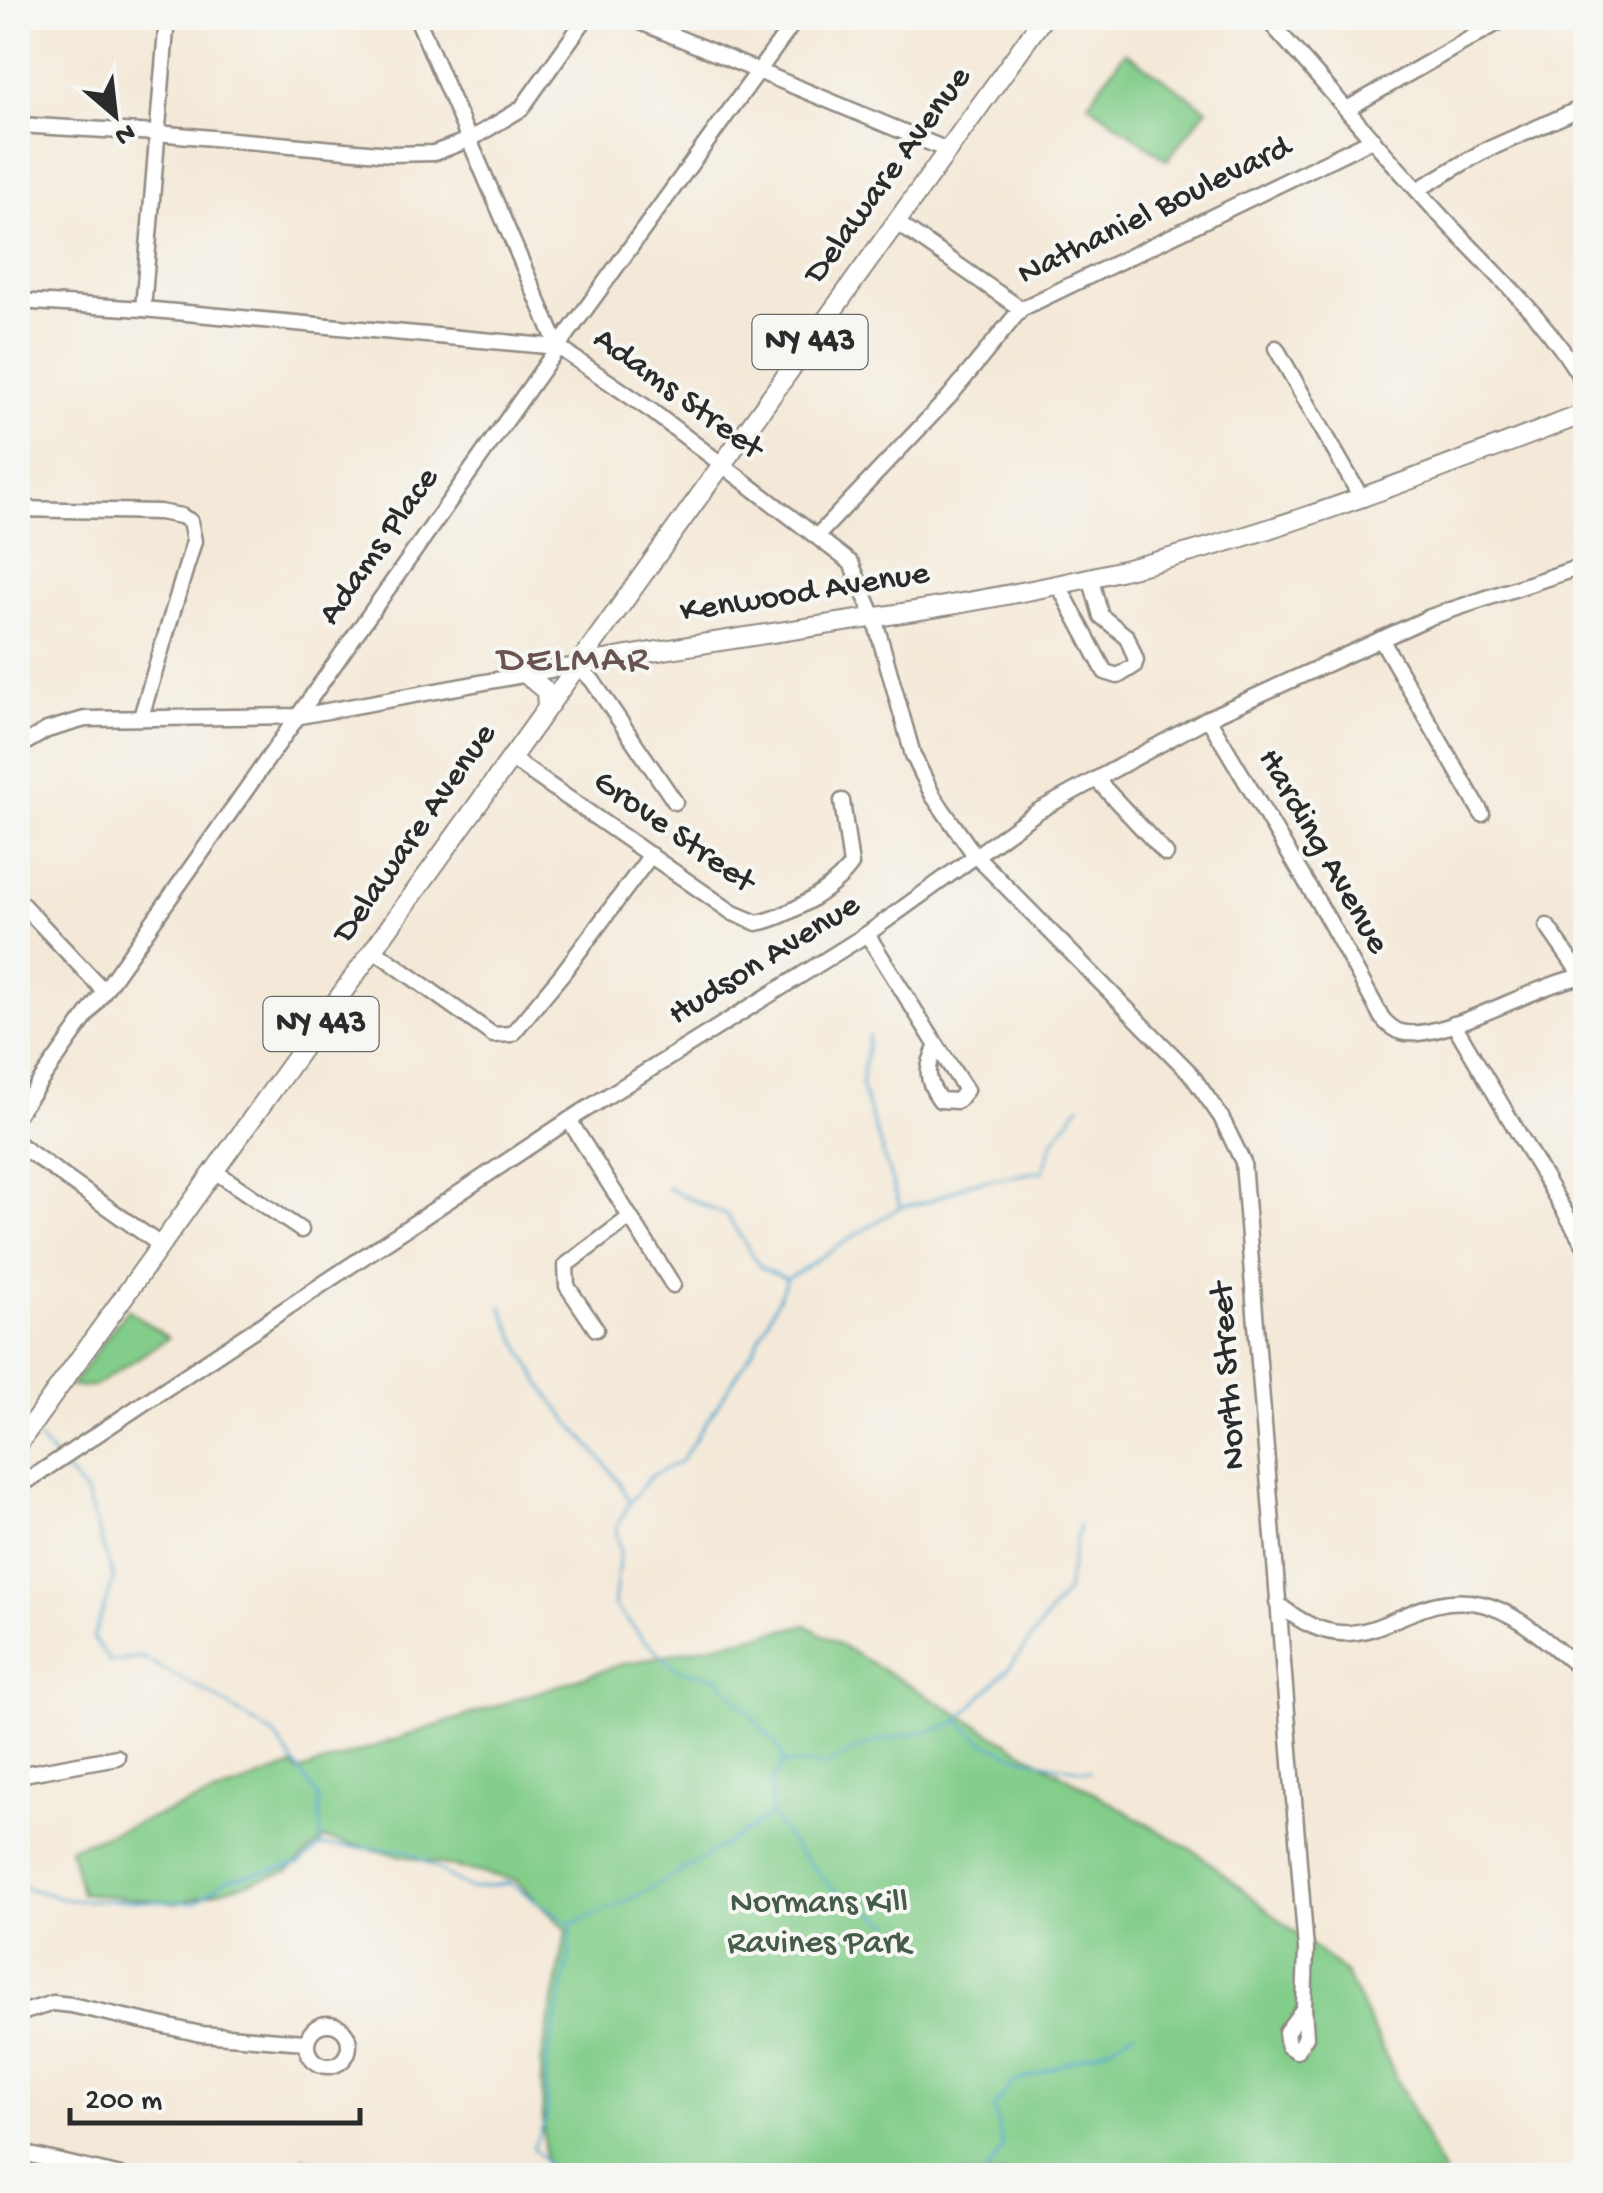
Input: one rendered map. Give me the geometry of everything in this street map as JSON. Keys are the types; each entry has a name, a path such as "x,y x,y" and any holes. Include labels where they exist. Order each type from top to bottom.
{"main road":[{"name":"Delaware Avenue","path":"18,1444 1043,18"},
{"name":"Kenwood Avenue","path":"576,665 1090,578 1249,538 1586,413"},
{"path":"527,675 546,691 546,707"}],"street":[{"path":"142,309 167,18"},
{"path":"417,18 558,347"},
{"path":"18,125 414,155 434,152 471,138 521,110 586,18"},
{"path":"631,18 946,150"},
{"name":"Adams Place","path":"18,1113 558,347 796,18"},
{"path":"1266,18 1417,190 1517,294 1558,344 1586,388"},
{"path":"1347,109 1506,18"},
{"path":"1417,190 1482,152 1586,106"},
{"name":"Nathaniel Boulevard","path":"817,536 948,396 1021,309 1373,139"},
{"path":"896,222 1021,309"},
{"name":"Adams Street","path":"18,301 558,347 722,464 851,563 874,617 919,768 970,850"},
{"path":"1276,348 1362,499"},
{"path":"18,510 159,512 186,518 194,531 141,717"},
{"name":"Hudson Avenue","path":"18,1486 568,1120 866,934 932,889 970,850 1208,718 1430,617 1586,565"},
{"path":"1058,584 1105,672 1118,676 1134,666 1136,660 1127,637 1100,616 1090,578"},
{"path":"1381,639 1482,814"},
{"path":"576,665 592,680 675,802"},
{"name":"Kenwood Avenue","path":"18,747 66,722 141,717 300,716 576,665"},
{"path":"323,682 327,712"},
{"name":"Harding Avenue","path":"1208,718 1382,1018 1403,1033 1454,1024"},
{"name":"Grove Street","path":"509,757 748,921 768,921 828,888 851,866 842,801"},
{"path":"1096,779 1166,854"},
{"name":"North Street","path":"970,850 1190,1073 1236,1143 1247,1184 1276,1603 1306,1950 1304,2008"},
{"path":"374,950 492,1035 512,1034 651,856"},
{"path":"18,900 104,990"},
{"path":"1547,926 1583,979 1454,1024 1586,1248"},
{"path":"866,934 937,1046"},
{"path":"568,1120 673,1285"},
{"path":"18,1144 159,1244"},
{"path":"213,1170 301,1230"},
{"path":"596,1330 567,1286 566,1265 629,1218"},
{"path":"1276,1603 1307,1625 1341,1634 1374,1630 1440,1606 1482,1604 1506,1613 1586,1673"},
{"path":"18,1775 117,1757"},
{"path":"18,2014 53,2004 71,2005 200,2034 305,2042"},
{"path":"18,2152 121,2176"}],"green space":[{"path":"1125,52 1207,109 1167,160 1088,103"},
{"path":"127,1309 168,1338 95,1386 71,1387"},
{"name":"Normans Kill Ravines Park","path":"806,1625 1199,1854 1345,1973 1444,2175 545,2175 541,2064 567,1930 515,1880 324,1839 288,1871 179,1903 81,1893 70,1848 293,1766 298,1772 619,1665"}],"waterway":[{"path":"571,1924 649,1889 771,1815 771,1782 784,1763 778,1747 718,1677 679,1670 645,1641 614,1605 620,1552 616,1528 651,1476 681,1461 755,1347 787,1279 900,1207 861,1085 869,1035"},
{"path":"901,1207 930,1201 970,1183 1043,1171 1054,1139 1080,1105"},
{"path":"667,1188 727,1216 761,1268 787,1279"},
{"path":"501,1306 545,1389 629,1500"},
{"path":"18,1413 26,1423"},
{"path":"34,1433 55,1458"},
{"path":"60,1464 86,1494 114,1580 93,1638 110,1662 141,1657 212,1695 275,1736 319,1799 321,1845"},
{"path":"784,1763 825,1766 872,1742 942,1728 958,1721 1014,1662 1066,1591 1079,1526"},
{"path":"959,1721 1003,1751 1090,1771"},
{"path":"772,1816 832,1888 891,1923"},
{"path":"18,1886 70,1900 196,1902 228,1879 300,1864 321,1846 406,1850 470,1889 509,1883 571,1924 570,1954 546,2067 547,2117 533,2148 548,2164 543,2176"},
{"path":"985,2176 1003,2147 994,2107 1013,2083 1107,2048 1134,2032"},
{"path":"303,2156 327,2176"}],"district":[{"name":"DELMAR","path":"574,661"}]}
